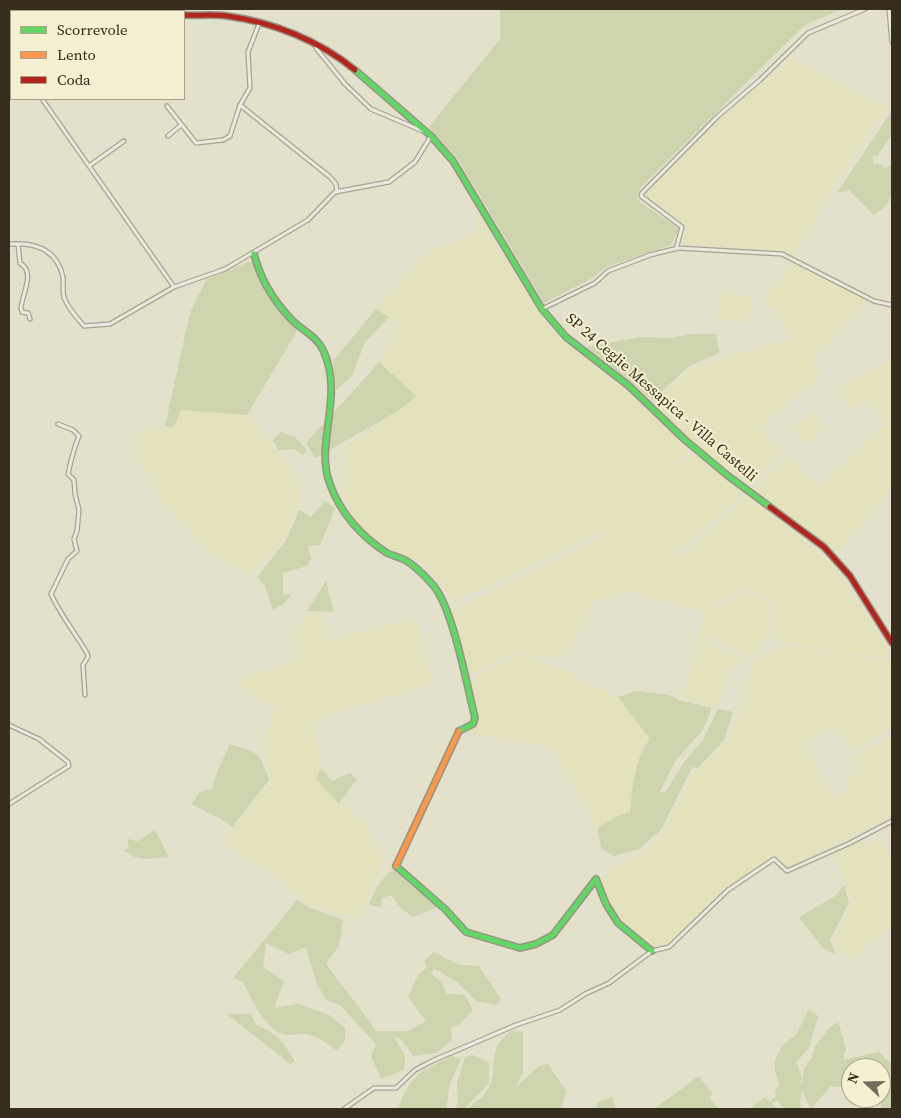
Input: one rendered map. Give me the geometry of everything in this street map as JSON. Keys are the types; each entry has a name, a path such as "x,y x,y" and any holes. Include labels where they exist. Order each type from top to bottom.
{"street":[{"path":"676,249 682,227 650,204 641,196 642,193 718,116 760,80 808,33 865,9"},
{"path":"889,9 892,42"},
{"name":"SP 24 Ceglie Messapica - Villa Castelli","path":"185,15 225,16 298,36 319,49 339,57 429,135 453,161 542,309 566,337 629,386 706,457 824,547 850,576 892,643"},
{"path":"167,106 198,143 226,139 233,130 240,105 250,88 248,52 259,24"},
{"path":"9,240 10,244 31,244 52,254 59,262 64,279 64,296 84,326 110,324 174,287 226,269 254,254 308,220 337,192 389,182 415,162 429,135 371,109 345,84 319,49"},
{"path":"43,100 174,287"},
{"path":"240,105 330,177 336,184 337,192"},
{"path":"168,136 181,125"},
{"path":"89,166 124,141"},
{"path":"18,244 20,263 25,265 29,274 21,308 22,312 28,313 30,319"},
{"path":"542,309 595,283 608,271 676,249 782,254 874,301 892,305"},
{"path":"254,254 258,271 277,301 292,320 319,341 332,366 331,420 326,452 329,483 347,516 361,534 389,554 416,566 444,600 475,718 474,724 457,732 395,865 445,909 466,932 520,948 536,944 553,935 596,879 606,904 618,923 652,951"},
{"path":"58,424 73,430 79,436 73,447 74,455 68,474 74,480 79,510 77,531 74,539 77,551 68,558 51,594 60,613 72,626 87,653 88,658 82,665 85,695"},
{"path":"9,725 51,747 68,762 68,766 9,804"},
{"path":"344,1109 374,1088 396,1088 415,1070 432,1061 516,1025 560,1010 585,994 609,983 652,951 669,947 728,890 774,859 787,871 850,843 892,821"}],"green space":[{"path":"500,9 842,9 805,25 641,187 637,197 639,201 679,229 671,245 606,267 591,279 544,303 458,159 429,127 501,38"},
{"path":"791,58 887,108 856,151 792,256 780,251 681,243 687,231 684,226 645,195 723,116"},
{"path":"892,111 892,135 877,156 872,155 874,164 881,164 884,168 891,165 891,195 886,205 874,215 849,190 837,193"},
{"path":"484,212 490,236 554,334 635,398 689,451 667,472 693,454 744,492 695,537 675,551 678,556 689,553 747,495 834,565 892,657 847,654 777,641 772,602 745,587 714,604 719,608 744,592 767,602 772,632 759,641 759,643 765,645 750,656 709,637 703,637 714,649 747,658 728,670 717,707 679,696 688,683 704,612 642,596 623,589 615,595 591,601 588,618 565,654 556,658 513,652 469,676 451,611 583,547 626,520 454,601 423,563 393,551 361,529 340,492 345,486 347,447 416,396 379,362 400,324 376,309 430,250 476,234 476,215"},
{"path":"251,261 262,286 297,331 247,415 181,410 174,427 165,426 190,313 206,280"},
{"path":"793,263 867,300 811,361 821,375 758,429 782,451 750,486 693,442 654,405 689,369 792,338 778,313 762,302"},
{"path":"721,292 752,297 748,322 716,319"},
{"path":"376,309 389,317 365,342 352,376 336,390 333,361"},
{"path":"693,334 716,334 719,353 689,366 653,400 587,347 639,337 670,338"},
{"path":"892,359 892,488 838,551 755,491 786,457 819,486 886,424 866,400 852,409 838,388"},
{"path":"379,362 416,396 398,411 315,458 306,443"},
{"path":"180,410 247,415 295,475 301,498 283,541 248,574 209,552 159,497 151,475 134,460 138,430 174,427"},
{"path":"813,410 818,415 815,419 824,427 809,444 792,429"},
{"path":"281,432 295,437 307,450 303,455 294,449 279,450 273,440"},
{"path":"325,501 335,508 320,545 308,546 311,559 307,566 283,573 283,595 292,594 285,603 273,610 265,586 257,577 286,541 299,510 311,517"},
{"path":"326,581 334,612 307,611"},
{"path":"310,615 320,615 329,640 416,619 432,684 312,720 321,768 316,779 339,804 364,821 382,857 378,875 358,917 334,913 304,901 274,873 223,843 271,780 263,745 276,707 247,693 239,679 296,660 299,649 293,633"},
{"path":"784,645 892,662 892,727 852,750 836,729 829,726 803,745 833,797 847,790 845,782 858,771 852,758 892,735 892,817 788,868 777,856 771,858 724,890 671,941 654,948 626,925 613,908 601,882 611,869 625,860 639,855 662,834 692,776 729,741 742,706 746,681 756,660"},
{"path":"523,654 556,668 564,668 579,680 618,697 650,738 643,747 634,775 630,812 616,817 598,828 556,754 544,745 513,742 466,732 480,724 470,680"},
{"path":"636,691 669,695 679,700 712,708 702,731 675,761 660,792 665,793 685,761 703,740 718,709 733,712 724,740 698,768 692,767 661,830 639,849 614,856 601,848 598,828 616,817 630,812 637,764 650,739 618,697"},
{"path":"230,744 257,754 263,763 269,780 232,827 223,820 192,804 199,792 212,789 217,772"},
{"path":"321,768 332,781 350,773 357,779 339,804 316,779"},
{"path":"155,830 169,857 140,858 134,857 125,850 129,848 127,839 138,841"},
{"path":"878,839 892,859 892,926 849,959 834,944 848,914 852,899 835,854 861,841 867,844"},
{"path":"394,869 414,888 439,907 413,917 402,909 391,895 382,898 381,907 369,905 379,885"},
{"path":"844,884 849,903 830,940 835,954 823,948 799,917 837,895"},
{"path":"297,900 308,907 343,920 339,946 326,963 376,1031 408,1031 426,1021 408,997 418,975 427,967 424,961 433,952 459,965 479,966 501,999 496,1005 476,1001 458,983 434,968 431,974 441,981 447,994 465,995 473,1010 460,1024 451,1028 452,1040 436,1053 413,1056 402,1040 394,1036 405,1056 404,1070 381,1079 371,1056 376,1044 340,1005 326,1000 316,982 306,947 289,954 266,943 263,967 284,981 274,1008 298,1004 329,1015 345,1028 345,1041 336,1050 312,1035 282,1034 270,1026 264,1019 243,982 233,978"},
{"path":"809,1009 818,1016 809,1048 796,1062 801,1074 801,1088 804,1069 812,1057 814,1048 829,1028 838,1022 846,1048 844,1058 841,1058 841,1087 831,1086 811,1109 802,1091 801,1109 784,1109 777,1100 772,1103 777,1109 749,1109 765,1097 770,1102 776,1096 775,1091 780,1084 775,1072 775,1060 783,1045 796,1035"},
{"path":"227,1014 251,1014 256,1025 269,1031 279,1039 295,1062 290,1064"},
{"path":"511,1031 523,1032 523,1073 515,1088 539,1066 548,1064 566,1091 561,1109 467,1109 487,1091 493,1074 495,1052 503,1038"},
{"path":"879,1052 885,1058 852,1058"},
{"path":"473,1055 489,1063 489,1083 464,1109 455,1109 458,1103 457,1083 465,1057"},
{"path":"453,1056 461,1059 450,1083 446,1109 398,1109 407,1088 418,1075 424,1070"},
{"path":"891,1064 892,1065 892,1109 881,1108 891,1108"},
{"path":"699,1076 712,1093 710,1099 718,1109 654,1109"},
{"path":"612,1097 616,1109 596,1109 598,1102"}],"traffic: fast":[{"path":"355,70 431,136 453,161 542,309 566,337 629,386 684,439 727,475 770,507"},
{"path":"254,254 260,272 273,297 291,319 320,345 329,367 331,402 325,453 326,469 334,495 346,514 369,540 387,553 409,562 424,575 433,585 447,611 475,718 473,724 459,731"},
{"path":"396,866 445,909 466,932 520,948 536,944 553,935 596,879 606,904 618,923 652,951"}],"traffic: slow":[{"path":"396,866 459,731"}],"traffic: jam":[{"path":"185,15 227,16 278,28 327,50 355,70"},
{"path":"770,507 824,547 850,576 892,643"}]}
